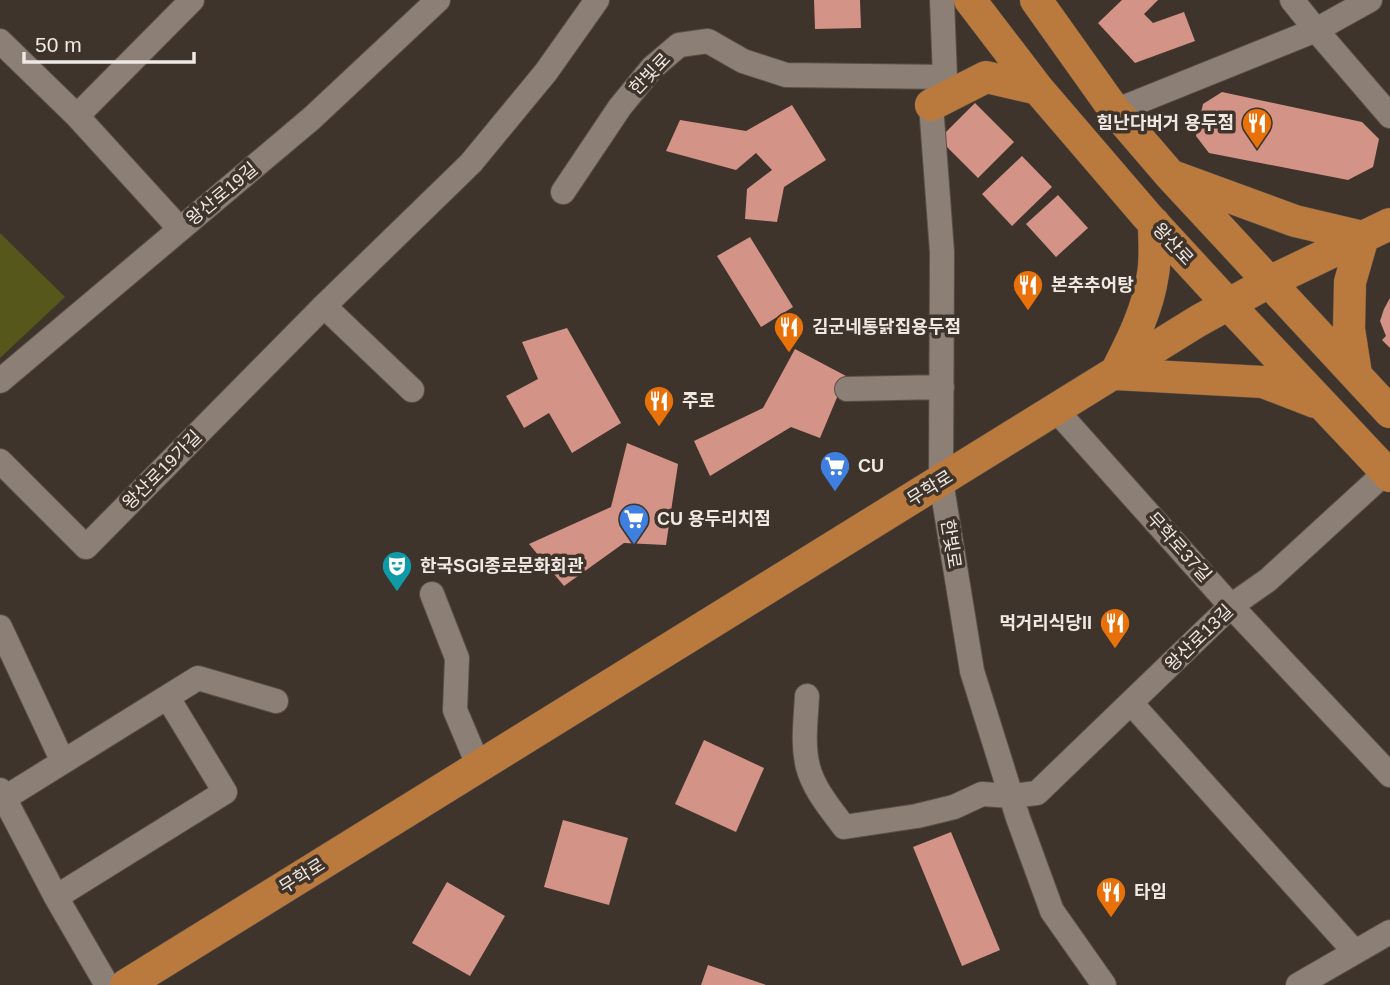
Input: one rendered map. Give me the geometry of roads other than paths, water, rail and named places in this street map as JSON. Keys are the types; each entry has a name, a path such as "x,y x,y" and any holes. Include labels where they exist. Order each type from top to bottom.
{"main road":[{"name":"왕산로","path":"970,0 1038,89 1154,223 1388,474"},
{"path":"1036,0 1115,111 1170,175 1390,412"},
{"path":"931,105 986,77 1038,89"},
{"path":"1170,175 1294,221 1377,231 1349,282 1349,330 1356,374"},
{"path":"1154,223 1154,272 1140,323 1115,374 1263,382 1323,405"},
{"name":"무학로","path":"126,985 1228,304 1377,231"}],"street":[{"path":"77,116 192,0"},
{"name":"왕산로19길","path":"0,380 312,118 438,0"},
{"name":"왕산로19가길","path":"0,461 86,548 324,306 471,163 546,72 597,0"},
{"path":"931,105 945,77 942,0"},
{"path":"1292,0 1390,116"},
{"path":"1115,111 1316,30 1364,1"},
{"name":"한빛로","path":"564,191 620,107 652,68 679,46 708,40 743,61 786,75 945,77"},
{"path":"0,41 77,116 180,229"},
{"name":"한빛로","path":"931,105 942,253 941,481 972,671 1052,911 1104,985"},
{"path":"324,306 412,390"},
{"path":"847,389 942,387"},
{"name":"무학로37길","path":"1056,410 1231,606 1390,775"},
{"name":"왕산로13길","path":"807,696 805,740 808,768 823,800 844,827 917,816 954,807 982,794 1012,796 1037,793 1231,606 1268,580 1388,474"},
{"path":"432,594 457,658 455,710 479,767"},
{"path":"0,626 63,762"},
{"path":"107,985 1,797 198,678 276,701"},
{"path":"56,897 225,792 167,698"},
{"path":"1131,703 1355,952"},
{"path":"1298,985 1390,932"}],"place":[{"name":"힘난다버거 용두점","path":"1257,150"},
{"name":"본추추어탕","path":"1028,312"},
{"name":"김군네통닭집용두점","path":"789,354"},
{"name":"주로","path":"659,428"},
{"name":"CU","path":"835,493"},
{"name":"CU 용두리치점","path":"634,546"},
{"name":"한국SGI종로문화회관","path":"397,593"},
{"name":"먹거리식당II","path":"1115,650"},
{"name":"타임","path":"1111,919"}]}
